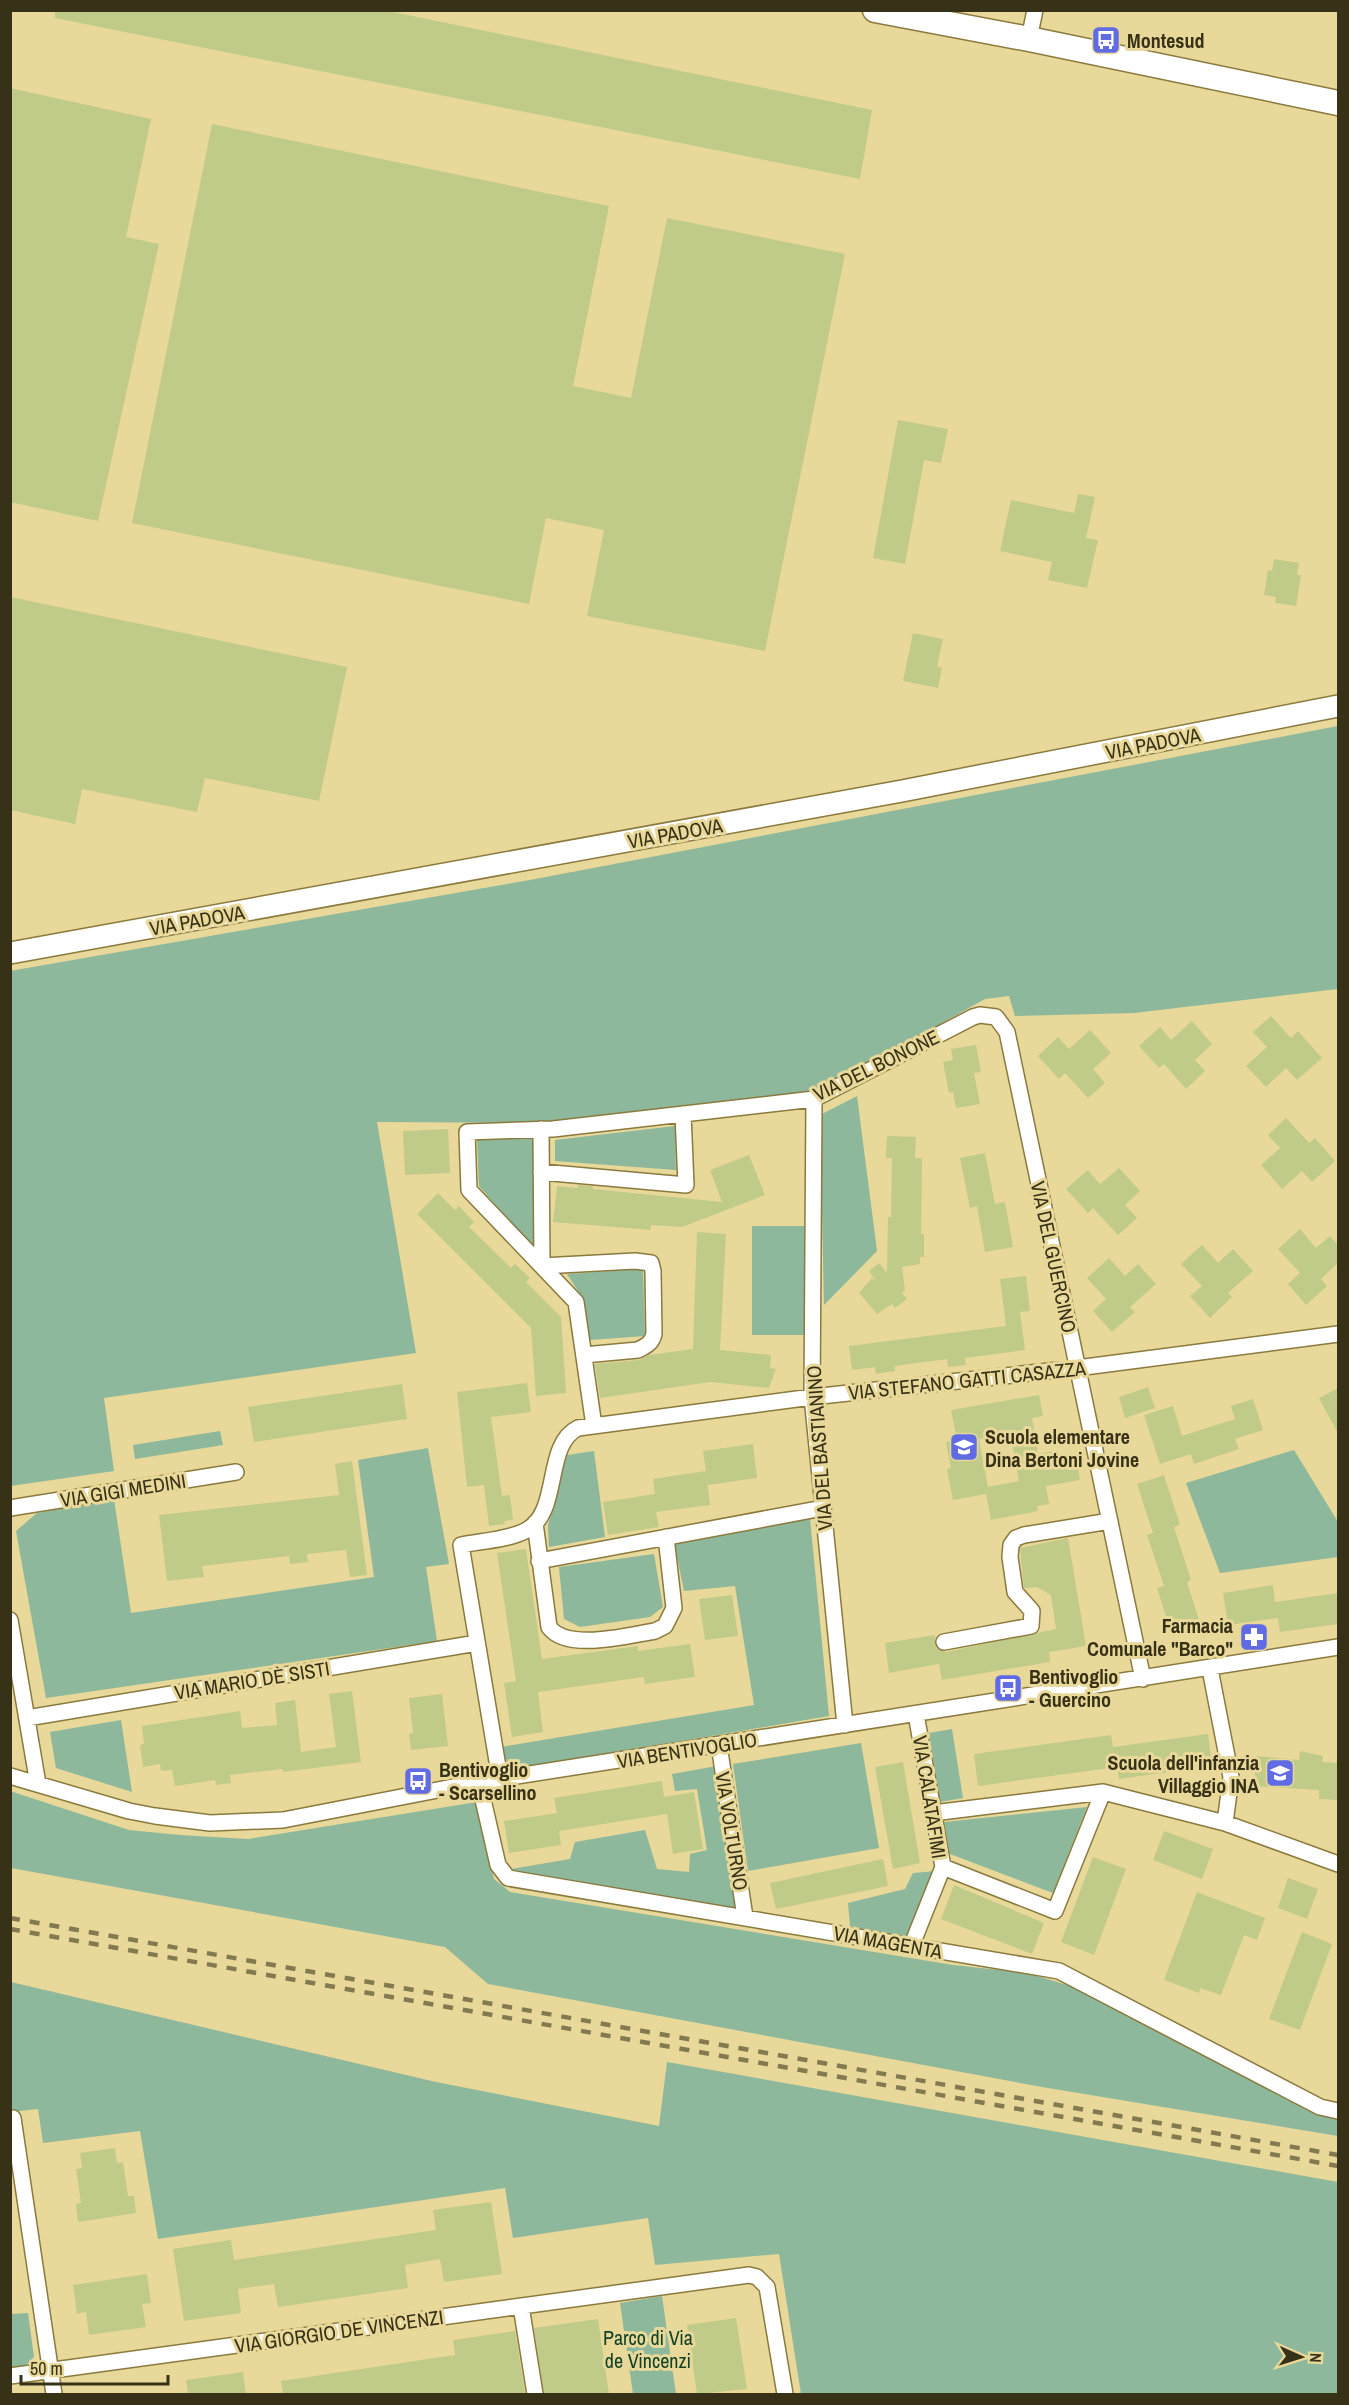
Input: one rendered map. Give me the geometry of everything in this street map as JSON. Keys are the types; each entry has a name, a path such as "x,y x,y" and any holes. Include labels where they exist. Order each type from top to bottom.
{"main road":[{"path":"875,10 1029,39 1338,103"},
{"name":"VIA PADOVA","path":"10,953 902,791 1338,706"}],"street":[{"path":"1029,39 1035,10"},
{"name":"VIA DEL GUERCINO","path":"960,1023 980,1015 991,1016 996,1017 1007,1032 1143,1679"},
{"name":"VIA DEL BONONE","path":"542,1266 469,1190 467,1132 541,1129 814,1099 960,1023"},
{"name":"VIA DEL BASTIANINO","path":"814,1099 812,1397 845,1725"},
{"path":"541,1172 686,1185 683,1114"},
{"path":"541,1129 542,1266 576,1302 594,1426"},
{"path":"542,1266 635,1261 651,1263 654,1334 652,1340 638,1350 584,1355"},
{"name":"VIA STEFANO GATTI CASAZZA","path":"535,1523 548,1498 564,1438 578,1428 812,1397 1077,1368 1338,1334"},
{"name":"VIA GIGI MEDINI","path":"10,1508 236,1472"},
{"path":"539,1561 823,1508"},
{"path":"944,1642 1031,1626 1032,1611 1015,1592 1010,1557 1011,1545 1016,1538 1024,1534 1110,1521"},
{"path":"535,1523 547,1619 554,1634 572,1640 585,1641 655,1631 664,1626 674,1608 666,1537"},
{"path":"500,1779 461,1545 524,1532 535,1523"},
{"path":"10,1620 38,1784"},
{"name":"VIA MARIO DÈ SISTI","path":"27,1718 477,1643"},
{"name":"VIA BENTIVOGLIO","path":"10,1776 129,1811 210,1823 283,1820 479,1782 1210,1669 1338,1647"},
{"path":"1210,1669 1231,1777 1225,1823"},
{"name":"VIA CALATAFIMI","path":"911,1947 943,1867 916,1714"},
{"name":"VIA VOLTURNO","path":"718,1745 745,1917"},
{"name":"VIA MAGENTA","path":"479,1782 498,1865 508,1878 1059,1971 1320,2107 1338,2111"},
{"path":"943,1867 1055,1911 1103,1792"},
{"path":"933,1813 1103,1792 1225,1823 1338,1864"},
{"path":"13,2118 54,2394"},
{"name":"VIA GIORGIO DE VINCENZI","path":"10,2376 749,2275 763,2281 770,2299 785,2394"},
{"path":"521,2306 534,2394"}],"green space":[{"path":"1338,726 1338,989 1134,1013 1015,1016 1009,996 985,999 815,1094 542,1123 377,1122 416,1353 104,1398 114,1471 11,1486 10,971 530,880"},
{"path":"857,1096 877,1251 824,1305 820,1115"},
{"path":"675,1126 676,1170 555,1161 555,1140"},
{"path":"534,1135 533,1249 479,1186 477,1138"},
{"path":"752,1226 804,1226 804,1335 752,1335"},
{"path":"643,1269 645,1336 590,1340 584,1300 567,1274"},
{"path":"220,1431 223,1445 135,1459 133,1445"},
{"path":"428,1448 449,1564 426,1567 437,1641 46,1698 16,1531 37,1513 114,1499 131,1613 374,1577 358,1460"},
{"path":"1294,1450 1338,1522 1338,1557 1220,1573 1186,1483"},
{"path":"594,1451 605,1537 549,1547 548,1525 567,1455"},
{"path":"810,1518 829,1716 506,1771 501,1747 754,1705 735,1586 684,1591 674,1542"},
{"path":"654,1554 663,1607 650,1617 580,1627 564,1619 559,1567"},
{"path":"121,1720 132,1792 56,1768 50,1732"},
{"path":"952,1729 963,1798 940,1802 929,1733"},
{"path":"861,1743 879,1848 748,1871 733,1764"},
{"path":"717,1766 736,1909 523,1875 511,1869 570,1859 575,1842 645,1830 657,1869 689,1872 690,1854 707,1850 697,1789 675,1791 672,1774"},
{"path":"10,1791 129,1830 248,1839 477,1802 494,1879 510,1892 953,1965 1027,1973 1074,1987 1321,2115 1338,2119 1338,2136 1042,2087 488,1984 445,1947 11,1868"},
{"path":"1087,1807 1053,1893 950,1854 944,1822"},
{"path":"936,1871 908,1939 850,1926 848,1903 905,1889 913,1873"},
{"path":"11,1982 436,2082 659,2126 667,2062 1338,2182 1338,2394 801,2394 779,2254 655,2265 648,2218 513,2238 505,2188 158,2239 140,2131 43,2143 38,2109 11,2112"},
{"name":"Parco di Via de Vincenzi","path":"662,2296 676,2394 633,2394 620,2303"},
{"path":"28,2313 34,2357 25,2366 11,2368 11,2314"}],"building":[{"path":"55,10 383,10 872,110 860,179 55,18"},
{"path":"10,88 151,119 126,237 159,244 98,521 10,502"},
{"path":"212,124 609,206 573,386 631,398 667,218 845,254 765,651 587,616 604,530 546,518 529,604 132,523"},
{"path":"898,420 948,429 941,463 924,460 905,564 873,558"},
{"path":"1078,494 1095,497 1086,538 1098,540 1087,588 1048,580 1052,562 1000,551 1011,500 1074,513"},
{"path":"1274,559 1299,563 1297,575 1301,575 1296,606 1275,603 1276,597 1264,595 1268,570 1272,571"},
{"path":"10,597 347,667 319,801 205,778 197,812 82,789 75,824 10,810"},
{"path":"913,633 943,639 937,666 942,668 938,688 903,681"},
{"path":"1271,1016 1291,1038 1298,1031 1322,1058 1297,1080 1286,1068 1266,1087 1246,1066 1267,1047 1253,1032"},
{"path":"1192,1021 1212,1044 1195,1060 1205,1071 1186,1089 1164,1064 1159,1068 1139,1046 1160,1027 1171,1040"},
{"path":"1090,1030 1111,1053 1093,1069 1105,1083 1088,1098 1065,1073 1059,1079 1038,1056 1058,1037 1069,1049"},
{"path":"976,1045 981,1072 974,1073 980,1104 956,1108 953,1092 949,1093 943,1062 953,1060 951,1049"},
{"path":"1286,1118 1309,1143 1315,1138 1335,1161 1312,1182 1302,1171 1282,1189 1261,1165 1280,1148 1268,1135"},
{"path":"448,1129 450,1173 405,1175 403,1131"},
{"path":"887,1136 916,1137 915,1158 922,1158 921,1234 924,1234 924,1257 920,1257 920,1264 902,1267 905,1290 902,1293 907,1299 895,1308 892,1304 877,1314 859,1293 872,1278 876,1281 869,1271 879,1263 887,1273 892,1158 886,1158"},
{"path":"985,1153 995,1204 1005,1202 1013,1247 985,1252 977,1206 970,1208 960,1158"},
{"path":"749,1155 765,1195 682,1227 651,1225 651,1230 553,1222 557,1186 578,1188 578,1185 593,1186 593,1189 722,1202 710,1170"},
{"path":"1119,1168 1140,1191 1125,1205 1137,1218 1118,1235 1093,1208 1088,1213 1066,1189 1088,1170 1100,1184"},
{"path":"438,1193 455,1210 459,1206 474,1222 469,1227 511,1268 515,1264 530,1278 526,1282 561,1317 566,1393 536,1396 531,1328 417,1214"},
{"path":"1300,1229 1316,1248 1330,1236 1338,1245 1338,1263 1321,1279 1327,1286 1306,1305 1288,1284 1300,1273 1278,1249"},
{"path":"697,1232 726,1234 720,1350 771,1355 770,1368 776,1369 769,1388 710,1382 600,1398 595,1364 639,1360 649,1355 693,1349"},
{"path":"1202,1245 1218,1263 1233,1249 1253,1271 1228,1293 1232,1297 1210,1318 1190,1296 1202,1286 1181,1264"},
{"path":"1109,1258 1125,1276 1138,1264 1156,1284 1130,1307 1135,1312 1112,1332 1093,1311 1106,1299 1087,1278"},
{"path":"1026,1276 1030,1311 1020,1312 1025,1350 965,1358 966,1365 948,1367 947,1359 895,1366 895,1371 876,1374 875,1367 852,1370 849,1346 1006,1326 1000,1279"},
{"path":"527,1383 531,1412 491,1417 502,1496 510,1495 513,1520 504,1521 505,1524 489,1526 484,1485 467,1487 457,1392"},
{"path":"402,1384 407,1419 254,1442 248,1407"},
{"path":"1148,1387 1155,1408 1125,1418 1119,1397"},
{"path":"1338,1388 1338,1433 1319,1398"},
{"path":"1039,1395 1043,1416 1032,1418 1038,1454 1057,1450 1059,1460 1076,1456 1080,1480 1046,1486 1049,1504 1037,1506 1038,1511 991,1520 986,1494 953,1500 947,1469 951,1468 946,1442 957,1440 951,1410","holes":["1010,1433 1019,1481 988,1487 979,1439"]},
{"path":"1253,1399 1263,1430 1235,1439 1239,1449 1194,1464 1191,1454 1160,1464 1144,1415 1173,1406 1182,1436 1235,1419 1231,1406"},
{"path":"753,1444 757,1478 708,1485 703,1451"},
{"path":"352,1461 367,1575 350,1577 346,1550 307,1554 308,1562 290,1564 289,1556 202,1566 204,1577 167,1581 159,1515 339,1495 335,1464"},
{"path":"706,1471 710,1505 656,1512 659,1527 608,1535 603,1502 655,1494 653,1479"},
{"path":"1164,1475 1180,1525 1174,1527 1191,1580 1187,1582 1201,1626 1172,1635 1157,1588 1164,1586 1147,1535 1153,1533 1137,1484"},
{"path":"1068,1538 1086,1646 1049,1652 1050,1662 942,1680 939,1664 889,1673 885,1643 935,1635 936,1648 946,1652 1056,1629 1051,1595 1037,1587 1024,1588 1020,1548"},
{"path":"526,1549 542,1659 638,1646 638,1651 690,1644 695,1677 645,1684 644,1677 538,1692 543,1732 512,1737 504,1683 516,1681 497,1553"},
{"path":"1273,1585 1275,1602 1338,1593 1338,1624 1280,1632 1278,1618 1228,1625 1223,1593"},
{"path":"732,1595 738,1636 705,1640 699,1599"},
{"path":"352,1691 361,1762 283,1772 283,1769 230,1775 231,1783 216,1785 215,1780 175,1786 172,1770 161,1771 160,1764 143,1767 140,1745 144,1744 142,1726 240,1711 242,1728 277,1725 275,1703 295,1700 301,1752 336,1747 329,1694"},
{"path":"442,1694 448,1746 411,1750 409,1734 413,1733 409,1698"},
{"path":"1208,1734 1212,1766 1119,1779 1117,1767 978,1786 974,1754 1111,1735 1113,1747"},
{"path":"1300,1751 1323,1756 1322,1762 1338,1763 1338,1800 1319,1799 1319,1790 1254,1786 1256,1756 1299,1760"},
{"path":"903,1762 920,1863 893,1869 875,1767"},
{"path":"662,1781 664,1797 694,1792 703,1849 673,1854 667,1814 559,1831 561,1845 509,1853 504,1821 557,1813 554,1798"},
{"path":"1164,1831 1213,1849 1202,1879 1153,1860"},
{"path":"1093,1857 1126,1869 1094,1955 1061,1942"},
{"path":"883,1859 888,1886 776,1909 770,1883"},
{"path":"1288,1878 1318,1889 1307,1919 1278,1908"},
{"path":"954,1885 1044,1923 1032,1954 941,1919"},
{"path":"1197,1892 1265,1918 1257,1940 1244,1935 1221,1995 1200,1988 1199,1993 1164,1980"},
{"path":"1302,1932 1332,1944 1300,2030 1269,2019"},
{"path":"115,2148 117,2163 123,2162 128,2196 134,2196 136,2213 78,2222 76,2204 81,2203 76,2169 82,2168 80,2153"},
{"path":"491,2202 502,2274 444,2282 440,2259 405,2265 408,2288 278,2307 274,2284 238,2289 241,2313 184,2321 173,2249 231,2240 234,2260 436,2230 433,2210"},
{"path":"147,2274 151,2303 142,2304 146,2327 89,2335 86,2312 77,2314 73,2285"},
{"path":"736,2318 747,2389 697,2394 687,2325"},
{"path":"598,2319 609,2394 544,2394 534,2328"},
{"path":"515,2331 525,2394 283,2394 281,2381 455,2355 453,2340"},
{"path":"243,2372 246,2394 188,2394 186,2380"}],"railway":[{"path":"10,1918 1338,2155"},
{"path":"10,1929 1338,2166"}],"place":[{"name":"Montesud","path":"1106,40"},
{"name":"Scuola elementare Dina Bertoni Jovine","path":"964,1447"},
{"name":"Farmacia Comunale \"Barco\"","path":"1254,1637"},
{"name":"Bentivoglio - Guercino","path":"1008,1688"},
{"name":"Scuola dell'infanzia Villaggio INA","path":"1280,1773"},
{"name":"Bentivoglio - Scarsellino","path":"418,1781"}]}
